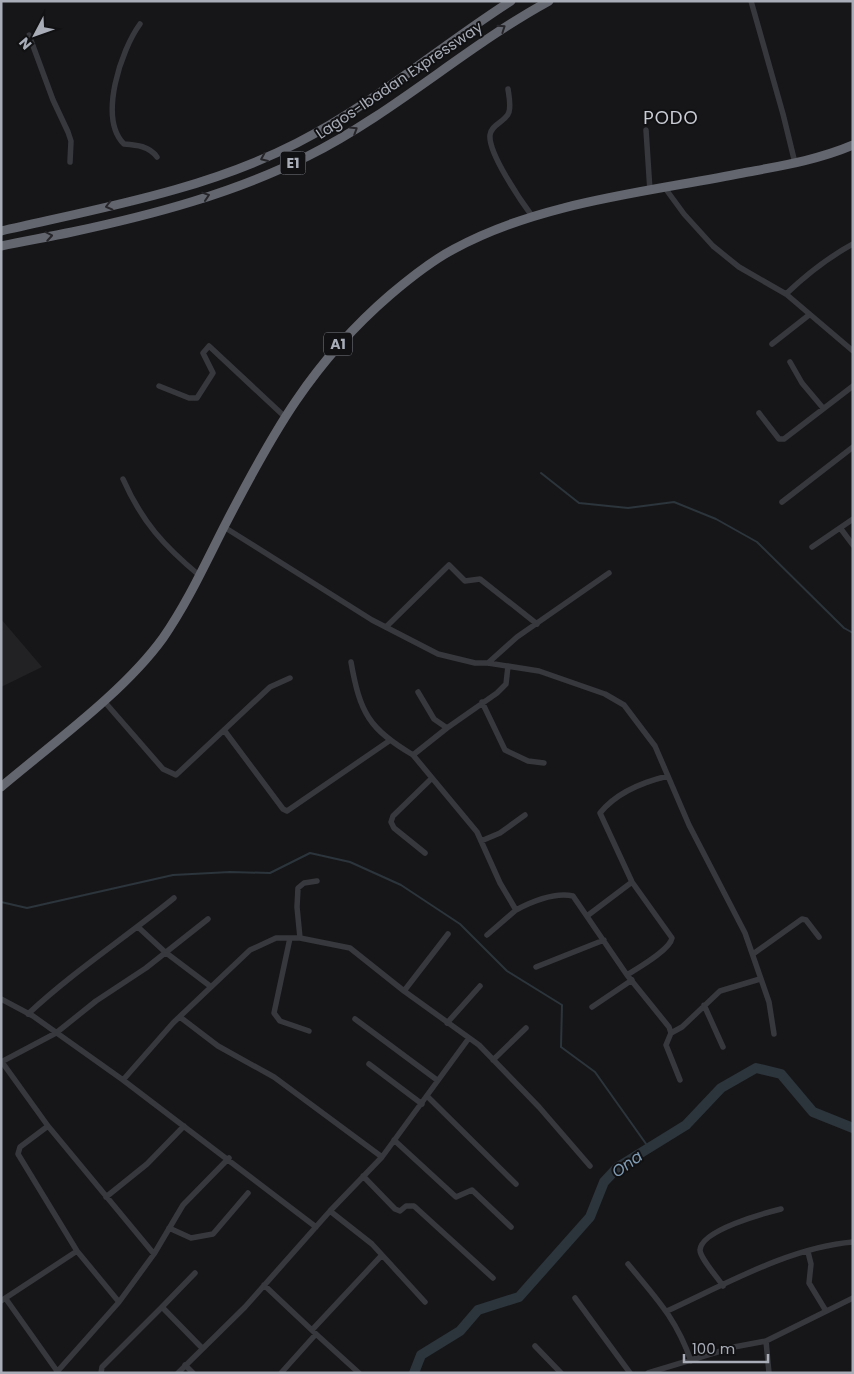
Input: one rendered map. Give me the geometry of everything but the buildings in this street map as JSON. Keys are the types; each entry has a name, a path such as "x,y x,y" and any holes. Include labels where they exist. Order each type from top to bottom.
{"highway":[{"name":"Lagos-Ibadan Expressway","path":"1,231 179,189 262,159 297,143 367,102 511,1"},
{"name":"Lagos-Ibadan Expressway","path":"1,246 144,215 220,192 288,166 350,133 509,23 550,1"},
{"name":"A1","path":"1,787 104,700 152,653 174,622 200,576 224,527 284,416 335,347 370,312 401,285 453,249 485,233 532,216 795,163 853,145"}],"street":[{"path":"751,1 795,163"},
{"path":"140,24 126,45 115,88 112,123 114,131 124,144 140,145 153,152 157,157"},
{"path":"30,35 53,100 71,141 70,162"},
{"path":"508,89 508,115 505,120 492,128 490,134 496,158 515,193 532,216"},
{"path":"646,130 650,191"},
{"path":"665,188 684,214 712,246 739,267 786,294 853,351"},
{"path":"786,294 831,255 853,244"},
{"path":"772,344 809,315"},
{"path":"159,386 189,398 197,398 212,376 212,369 203,353 210,346 284,416"},
{"path":"790,362 802,384 823,408"},
{"path":"759,413 780,439 784,439 853,386"},
{"path":"782,502 853,447"},
{"path":"123,479 148,526 164,545 200,576"},
{"path":"812,547 853,520"},
{"path":"224,527 386,628 438,654 475,663 488,663 539,671 605,694 624,705 655,746 689,824 741,926 753,954 768,1002 774,1034"},
{"path":"841,529 853,544"},
{"path":"386,628 449,565 465,581 480,579 538,624"},
{"path":"488,663 517,637 538,624 609,572"},
{"path":"351,662 359,698 372,725 389,741 413,755 467,819 516,910"},
{"path":"413,755 482,702 497,693 506,684 508,666"},
{"path":"104,700 163,769 176,776 270,687 290,678"},
{"path":"418,692 434,719 447,728"},
{"path":"482,702 505,750 528,761 544,763"},
{"path":"224,730 283,809 287,811 389,741"},
{"path":"627,975 665,949 671,943 672,938 632,882 600,813 637,785 668,776"},
{"path":"425,853 394,828 390,822 393,816 432,778"},
{"path":"481,842 500,833 525,815"},
{"path":"300,938 297,907 298,888 304,883 317,881"},
{"path":"587,916 632,882"},
{"path":"487,935 516,910 530,902 562,894 573,896 627,975 671,1032"},
{"path":"28,1014 61,983 106,948 138,927 174,898"},
{"path":"154,1254 48,1126 1,1062 56,1033 96,1001 208,919"},
{"path":"753,954 802,919 806,920 820,937"},
{"path":"138,927 165,952 210,986"},
{"path":"404,991 448,934"},
{"path":"123,1080 210,986 250,950 276,938 300,938 350,948 404,991 470,1038 493,1060 590,1166"},
{"path":"290,938 274,1013 280,1021 309,1031"},
{"path":"536,967 604,940"},
{"path":"680,1080 666,1045 671,1032 682,1027 704,1005 727,988 760,979"},
{"path":"592,1007 632,980"},
{"path":"448,1023 480,986"},
{"path":"1,999 28,1014 123,1080 229,1158 316,1227"},
{"path":"704,1005 723,1047"},
{"path":"180,1017 218,1046 274,1077 382,1157"},
{"path":"355,1020 437,1080"},
{"path":"493,1060 526,1028"},
{"path":"178,1373 264,1285 330,1211 382,1157 428,1097 437,1080 470,1038"},
{"path":"369,1064 422,1104"},
{"path":"428,1097 516,1184"},
{"path":"48,1126 20,1147 18,1154 77,1251 119,1302"},
{"path":"106,1197 147,1164 184,1126"},
{"path":"394,1140 456,1197 472,1190 511,1227"},
{"path":"77,1251 3,1300 57,1372 119,1302 154,1254 189,1197 229,1158"},
{"path":"363,1176 395,1209 400,1211 406,1206 414,1206 493,1278"},
{"path":"169,1228 191,1238 213,1234 248,1193"},
{"path":"723,1286 703,1257 700,1250 703,1242 735,1223 781,1209"},
{"path":"330,1211 372,1244 425,1302"},
{"path":"667,1311 785,1259 834,1244 853,1242"},
{"path":"808,1252 811,1264 809,1283 826,1311"},
{"path":"281,1373 382,1254"},
{"path":"628,1264 667,1311 682,1335 692,1361"},
{"path":"101,1373 102,1367 195,1273"},
{"path":"264,1285 359,1373"},
{"path":"575,1298 630,1373"},
{"path":"648,1373 734,1347 766,1340 853,1298"},
{"path":"162,1306 202,1348"},
{"path":"766,1340 769,1373"},
{"path":"535,1346 560,1373"},
{"path":"185,1365 193,1373"}],"shaded area":[{"path":"1,619 42,667 1,687"}],"waterway":[{"path":"541,473 579,503 628,508 674,502 716,519 757,542 844,628 853,633"},
{"path":"1,902 27,908 173,875 230,872 270,873 310,853 350,862 401,885 460,924 507,971 562,1005 561,1047 595,1072 649,1148"},
{"name":"Ona","path":"414,1373 421,1355 460,1331 478,1310 519,1297 590,1217 604,1182 618,1167 686,1125 721,1088 756,1068 781,1074 813,1112 853,1128"}],"district":[{"name":"PODO","path":"671,117"}]}
